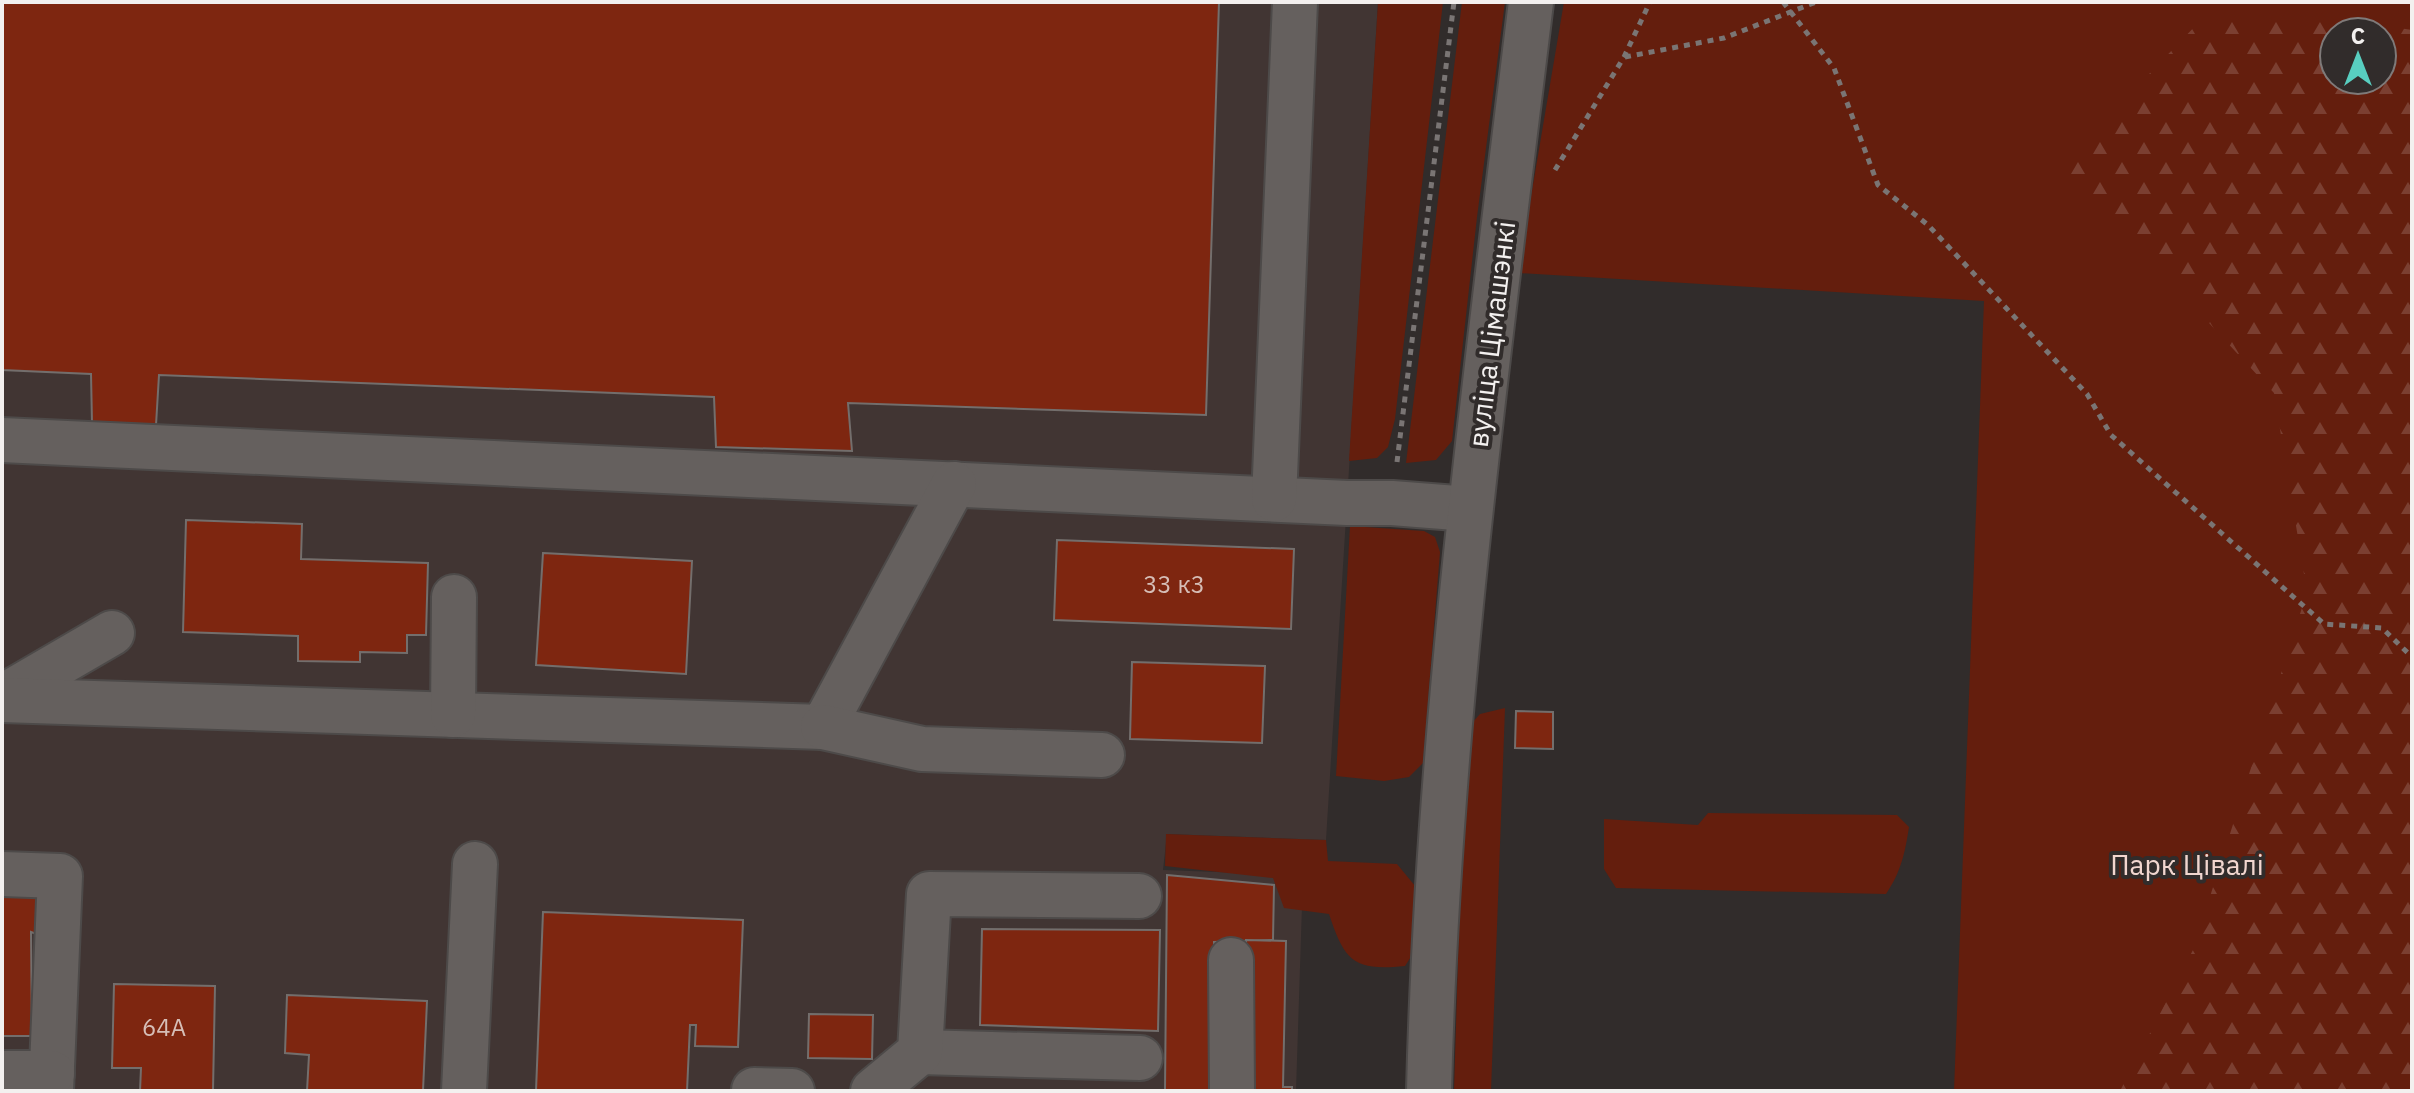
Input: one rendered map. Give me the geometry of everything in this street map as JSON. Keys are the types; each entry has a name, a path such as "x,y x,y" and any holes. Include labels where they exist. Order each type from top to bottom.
{"lane":[{"path":"1274,499 1295,2"},
{"name":"вуліца Цімашэнкі","path":"1429,1091 1454,666 1469,509 1531,2"},
{"path":"2,440 1469,509"},
{"path":"823,727 954,484"},
{"path":"453,715 454,597"},
{"path":"2,698 112,633"},
{"path":"2,698 823,727 922,749 1102,755"},
{"path":"464,1091 475,864"},
{"path":"2,874 60,876 52,1082 2,1073"},
{"path":"920,1052 929,894 1139,896"},
{"path":"1231,960 1232,1091"},
{"path":"873,1091 920,1052 1140,1058"},
{"path":"754,1090 792,1091"}],"path":[{"path":"1392,503 1454,2"},
{"path":"1549,179 1624,57 1650,2"},
{"path":"1783,2 1834,68 1878,185 1928,225 2087,394 2111,435 2324,624 2382,628 2412,657"},
{"path":"1624,57 1724,38 1816,2"}],"shaded area":[{"path":"2,2 1378,2 1326,840 1167,834 1163,870 1303,875 1296,1091 2,1091"}],"green space":[{"path":"1378,2 1443,2 1395,419 1388,447 1377,458 1349,461"},
{"path":"1462,2 1505,2 1452,441 1436,460 1406,463"},
{"name":"Парк Цівалі","path":"1564,2 2412,2 2412,1091 1954,1091 1984,301 1518,273"},
{"path":"2201,20 2318,22 2318,96 2398,96 2398,28 2412,30 2412,1091 2120,1091 2193,950 2307,592 2274,393 2183,295 2051,176"},
{"path":"1350,526 1424,531 1435,537 1440,552 1423,763 1409,777 1384,781 1336,776"},
{"path":"1505,708 1491,1091 1454,1091 1465,731 1480,714"},
{"path":"1708,813 1897,815 1909,827 1902,862 1886,894 1616,888 1604,869 1604,819 1698,825"},
{"path":"1166,834 1326,840 1328,861 1397,864 1420,892 1418,946 1405,966 1374,967 1354,960 1340,943 1329,914 1284,908 1273,878 1165,866"}],"building":[{"path":"2,2 1219,2 1206,415 848,403 852,451 716,447 714,397 159,375 156,425 92,423 91,374 2,370"},
{"path":"186,520 302,524 301,559 428,563 426,635 407,635 407,653 360,652 360,662 298,661 298,636 183,632"},
{"path":"1057,540 1294,549 1291,629 1054,620"},
{"path":"543,553 692,561 686,674 536,665"},
{"path":"1132,662 1265,666 1262,743 1130,739"},
{"path":"1516,711 1553,712 1553,749 1515,748"},
{"path":"1167,875 1274,885 1273,940 1214,942 1211,1091 1165,1091"},
{"path":"41,886 42,936 31,932 32,1036 2,1036 2,887"},
{"path":"543,912 743,920 738,1047 695,1046 696,1025 690,1025 687,1091 536,1091"},
{"path":"982,929 1160,930 1158,1031 980,1025"},
{"path":"1246,940 1286,941 1283,1087 1292,1087 1292,1091 1251,1091 1242,1087"},
{"path":"114,984 215,986 213,1091 140,1091 141,1068 112,1068"},
{"path":"287,995 427,1001 423,1091 307,1091 309,1055 285,1053"},
{"path":"809,1014 873,1015 872,1059 808,1058"}]}
